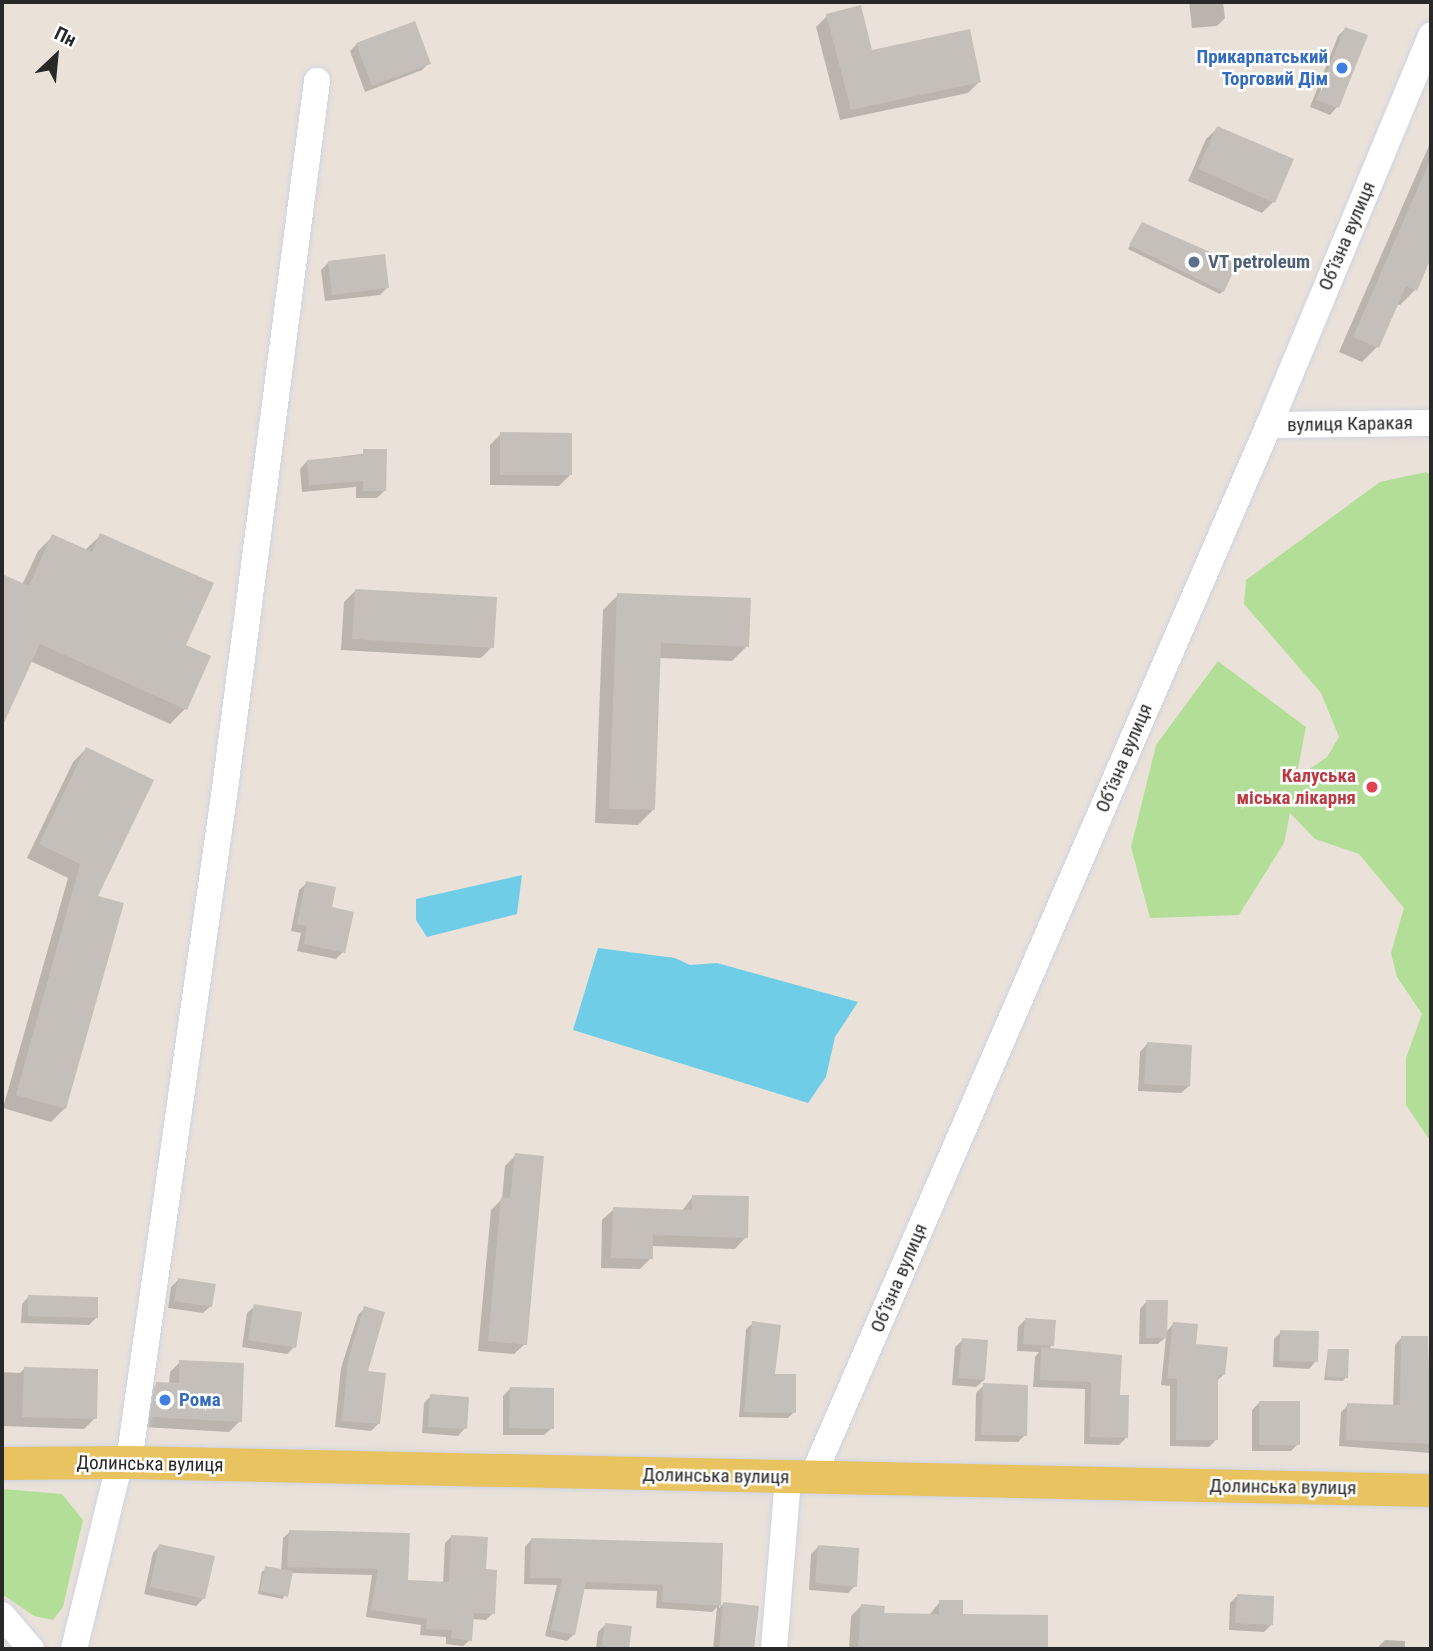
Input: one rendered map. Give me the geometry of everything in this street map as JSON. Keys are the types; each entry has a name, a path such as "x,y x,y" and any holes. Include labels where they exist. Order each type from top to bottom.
{"main road":[{"name":"Долинська вулиця","path":"2,1464 125,1462 1431,1490"}],"street":[{"name":"Обʼїзна вулиця","path":"774,1649 800,1478 1269,425 1431,35"},
{"path":"74,1649 125,1462 226,781 317,81"},
{"name":"вулиця Каракая","path":"1269,425 1431,423"},
{"path":"2,1615 31,1649"}],"green space":[{"path":"1426,472 1431,475 1431,1142 1406,1105 1406,1058 1422,1014 1397,977 1391,953 1404,908 1359,854 1315,839 1290,813 1284,843 1239,915 1150,918 1131,847 1156,745 1218,661 1306,727 1296,778 1327,757 1339,737 1321,693 1244,604 1246,580 1380,482"},
{"path":"2,1489 62,1494 83,1520 63,1607 53,1620 34,1616 2,1594"}],"water":[{"path":"522,875 517,914 427,937 416,920 416,899"},
{"path":"598,948 675,958 690,965 717,963 858,1002 835,1037 826,1077 808,1103 573,1030"}],"building":[{"path":"861,5 872,50 970,29 981,82 851,110 826,14"},
{"path":"415,21 431,64 372,86 356,43"},
{"name":"Прикарпатський Торговий Дім","path":"1345,27 1368,35 1339,108 1316,100"},
{"path":"1217,126 1294,159 1275,203 1198,169"},
{"path":"1431,158 1431,258 1417,291 1406,286 1379,348 1353,337"},
{"path":"1142,222 1237,264 1224,292 1129,245"},
{"path":"385,254 389,288 332,295 328,261"},
{"path":"500,432 572,433 572,475 500,475"},
{"path":"363,449 387,449 386,491 363,491 363,481 309,485 307,460 363,455"},
{"path":"100,533 214,583 186,645 211,656 187,710 40,644 2,727 2,574 29,586 52,534 92,552"},
{"path":"355,589 497,597 494,648 352,639"},
{"path":"617,593 751,598 749,647 661,643 655,810 609,809"},
{"path":"86,747 154,780 98,896 124,903 66,1109 16,1095 80,864 39,844"},
{"path":"306,881 336,887 332,907 354,912 345,953 304,944 307,926 297,924"},
{"path":"1147,1042 1192,1045 1190,1086 1144,1084"},
{"path":"515,1153 544,1156 527,1345 488,1341 501,1197 510,1198"},
{"path":"692,1195 749,1196 748,1238 653,1235 653,1259 611,1258 613,1207 692,1210"},
{"path":"178,1278 216,1284 212,1307 174,1301"},
{"path":"28,1295 98,1297 98,1318 28,1316"},
{"path":"1146,1300 1168,1300 1167,1338 1146,1338"},
{"path":"254,1304 302,1312 296,1348 248,1340"},
{"path":"364,1306 385,1312 368,1371 386,1373 380,1424 342,1421 348,1360"},
{"path":"1025,1318 1056,1320 1054,1346 1023,1344"},
{"path":"752,1321 781,1325 775,1374 796,1374 796,1413 744,1412"},
{"path":"1173,1322 1198,1324 1196,1344 1228,1347 1225,1375 1218,1375 1218,1440 1176,1440 1177,1379 1167,1378"},
{"path":"1280,1330 1319,1331 1318,1362 1279,1361"},
{"path":"1401,1336 1428,1336 1431,1444 1346,1440 1347,1403 1400,1405"},
{"path":"962,1338 988,1340 985,1380 958,1378"},
{"path":"1041,1347 1122,1355 1120,1395 1129,1395 1128,1438 1090,1437 1091,1382 1040,1380"},
{"path":"1328,1349 1349,1349 1348,1378 1326,1377"},
{"path":"179,1360 244,1363 242,1422 152,1417 156,1382 179,1383"},
{"path":"24,1367 98,1369 97,1419 22,1417"},
{"path":"983,1383 1028,1385 1027,1436 981,1435"},
{"path":"510,1387 554,1388 554,1429 509,1428"},
{"path":"430,1394 469,1397 467,1429 428,1427"},
{"path":"1259,1401 1300,1401 1300,1445 1259,1445"},
{"path":"289,1530 410,1533 408,1580 449,1582 451,1535 488,1537 486,1569 497,1570 495,1614 474,1613 472,1641 451,1638 452,1630 426,1629 427,1619 371,1610 378,1569 287,1567"},
{"path":"531,1538 723,1543 721,1606 662,1602 663,1585 586,1582 575,1635 551,1630 562,1578 530,1578"},
{"path":"159,1544 215,1556 205,1599 150,1587"},
{"path":"818,1545 859,1548 857,1587 815,1583"},
{"path":"265,1566 293,1571 288,1597 260,1591"},
{"path":"1237,1594 1274,1596 1273,1625 1235,1623"},
{"path":"939,1600 963,1600 963,1614 1048,1615 1048,1649 858,1649 861,1604 885,1606 884,1613 939,1614"},
{"path":"723,1602 759,1606 754,1649 719,1649"},
{"path":"605,1623 632,1626 629,1649 601,1649"}],"place":[{"name":"Прикарпатський Торговий Дім","path":"1342,68"},
{"name":"VT petroleum","path":"1194,262"},
{"name":"Калуська міська лікарня","path":"1372,787"},
{"name":"Рома","path":"165,1400"}]}
